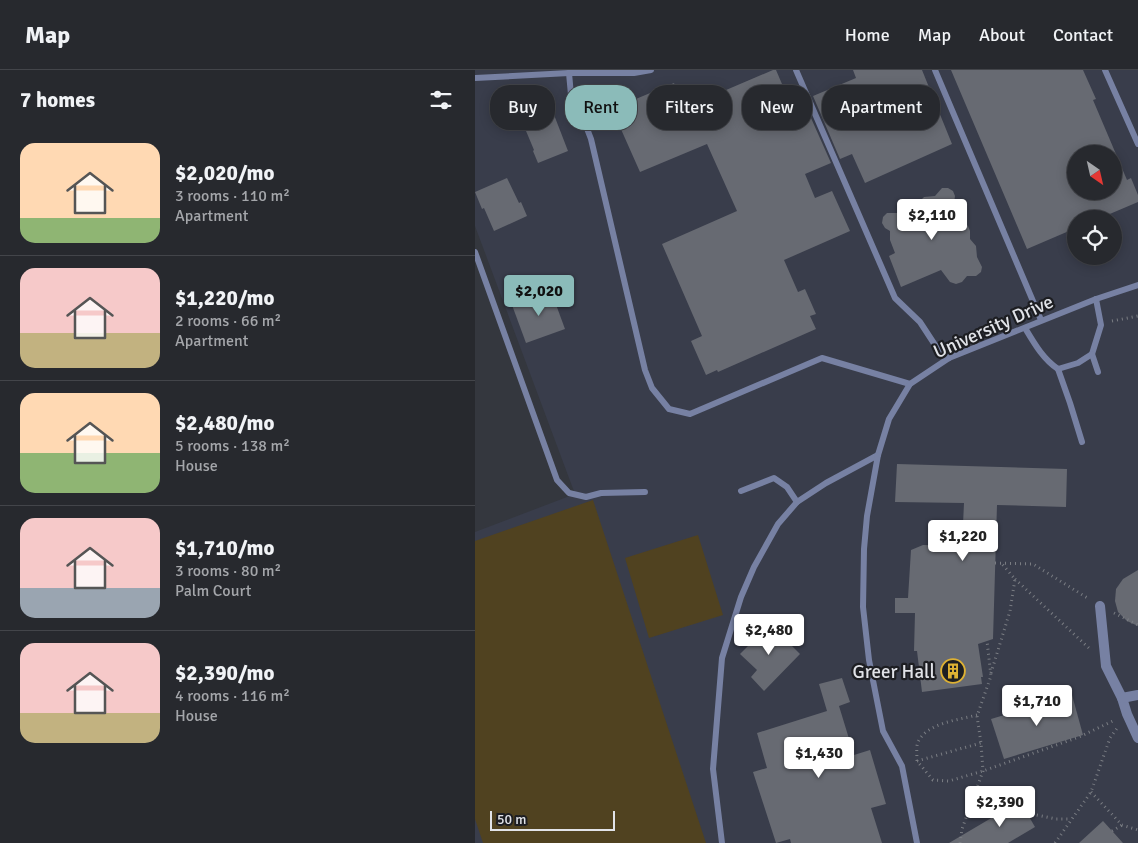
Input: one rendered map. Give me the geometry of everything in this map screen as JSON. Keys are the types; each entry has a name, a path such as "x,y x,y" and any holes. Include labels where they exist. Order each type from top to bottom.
{"street":[{"path":"1100,606 1106,664 1138,738"},
{"path":"1122,698 1138,695"}],"lane":[{"path":"475,78 651,70"},
{"path":"796,70 895,298 920,322 937,348 949,358"},
{"path":"935,70 1041,320"},
{"path":"1105,70 1138,144"},
{"path":"569,73 571,95 581,113 591,139 645,370 652,388 669,410 690,414 822,358 910,384"},
{"path":"475,252 557,480 569,493 586,496 601,493 645,492"},
{"name":"University Drive","path":"917,843 902,766 883,731 869,660 863,607 864,549 867,516 878,455 889,419 910,384 949,358 1041,320 1138,285"},
{"path":"1058,369 1078,363 1091,354 1101,325 1096,299"},
{"path":"1025,328 1037,348 1050,364 1058,369 1082,442"},
{"path":"1091,354 1098,372"},
{"path":"723,843 713,769 722,658 741,597 754,568 779,524 797,502 878,455"},
{"path":"741,492 774,478 787,487 797,502"}],"path":[{"path":"1101,325 1138,316"},
{"path":"995,563 1033,564 1100,606 1138,626"},
{"path":"1002,563 1015,578 1106,664"},
{"path":"960,843 962,829 983,771 977,715 991,676 1010,611 1015,578"},
{"path":"987,641 991,676"},
{"path":"977,715 933,726 917,743 917,761 933,780 949,781 983,771 1079,737 1127,714"},
{"path":"1055,843 1091,792 1110,738 1127,714"},
{"path":"902,766 981,743"},
{"path":"1091,792 1122,825 1138,830"},
{"path":"1027,813 1056,819 1072,819"},
{"path":"1113,831 1122,825"}],"shaded area":[{"path":"475,70 1138,70 1138,843 475,843 475,532 575,494 475,226"},
{"path":"593,500 706,843 483,843 475,819 475,541"},
{"path":"698,535 723,615 649,638 625,558"}],"building":[{"path":"776,70 782,85 742,85 742,130 812,130 812,120 831,163 805,174 815,198 832,191 850,231 784,260 798,292 805,289 816,314 810,316 816,329 718,372 717,370 706,375 691,341 702,336 662,244 737,211 707,144 640,172 621,130 637,130 637,99 647,94 647,130 732,130 732,88"},
{"path":"853,70 922,70 928,85 839,85 856,78"},
{"path":"951,70 1083,70 1096,99 1093,100 1112,145 1067,145 1067,200 1123,200 1123,171 1127,180 1131,178 1138,195 1138,202 1119,210 1067,210 1067,232 1027,249"},
{"path":"822,92 822,117 813,96"},
{"path":"940,114 952,144 865,183 852,154 840,159 828,130 940,130"},
{"path":"555,117 568,151 538,163 526,130 555,130"},
{"path":"507,178 527,216 494,231 475,192"},
{"path":"942,188 948,188 953,191 955,196 954,203 963,211 963,222 968,226 970,239 976,246 977,257 982,267 981,272 976,276 967,276 962,282 956,284 950,282 941,270 901,287 889,256 895,253 890,240 890,231 882,223 883,217 887,213 898,213 906,205 916,205 924,197 935,196"},
{"path":"551,291 565,329 526,343 512,305"},
{"path":"897,464 1067,469 1066,507 997,505 993,639 978,644 983,677 981,677 982,684 922,692 917,651 914,651 915,613 895,613 895,598 908,598 911,550 923,545 962,546 964,503 895,502"},
{"path":"1138,570 1138,626 1127,621 1118,612 1115,601 1116,589 1123,579"},
{"path":"770,624 800,654 764,691 751,677 757,670 740,654"},
{"path":"842,678 850,702 839,706 854,755 870,750 886,804 871,808 882,843 791,843 790,839 776,843 753,772 767,768 757,733 827,711 819,684"},
{"path":"1072,695 1083,735 1004,759 991,719"},
{"path":"1020,801 1035,827 1008,843 949,843"},
{"path":"1103,821 1123,843 1079,843"}],"place":[{"name":"Greer Hall","path":"953,671"}]}
